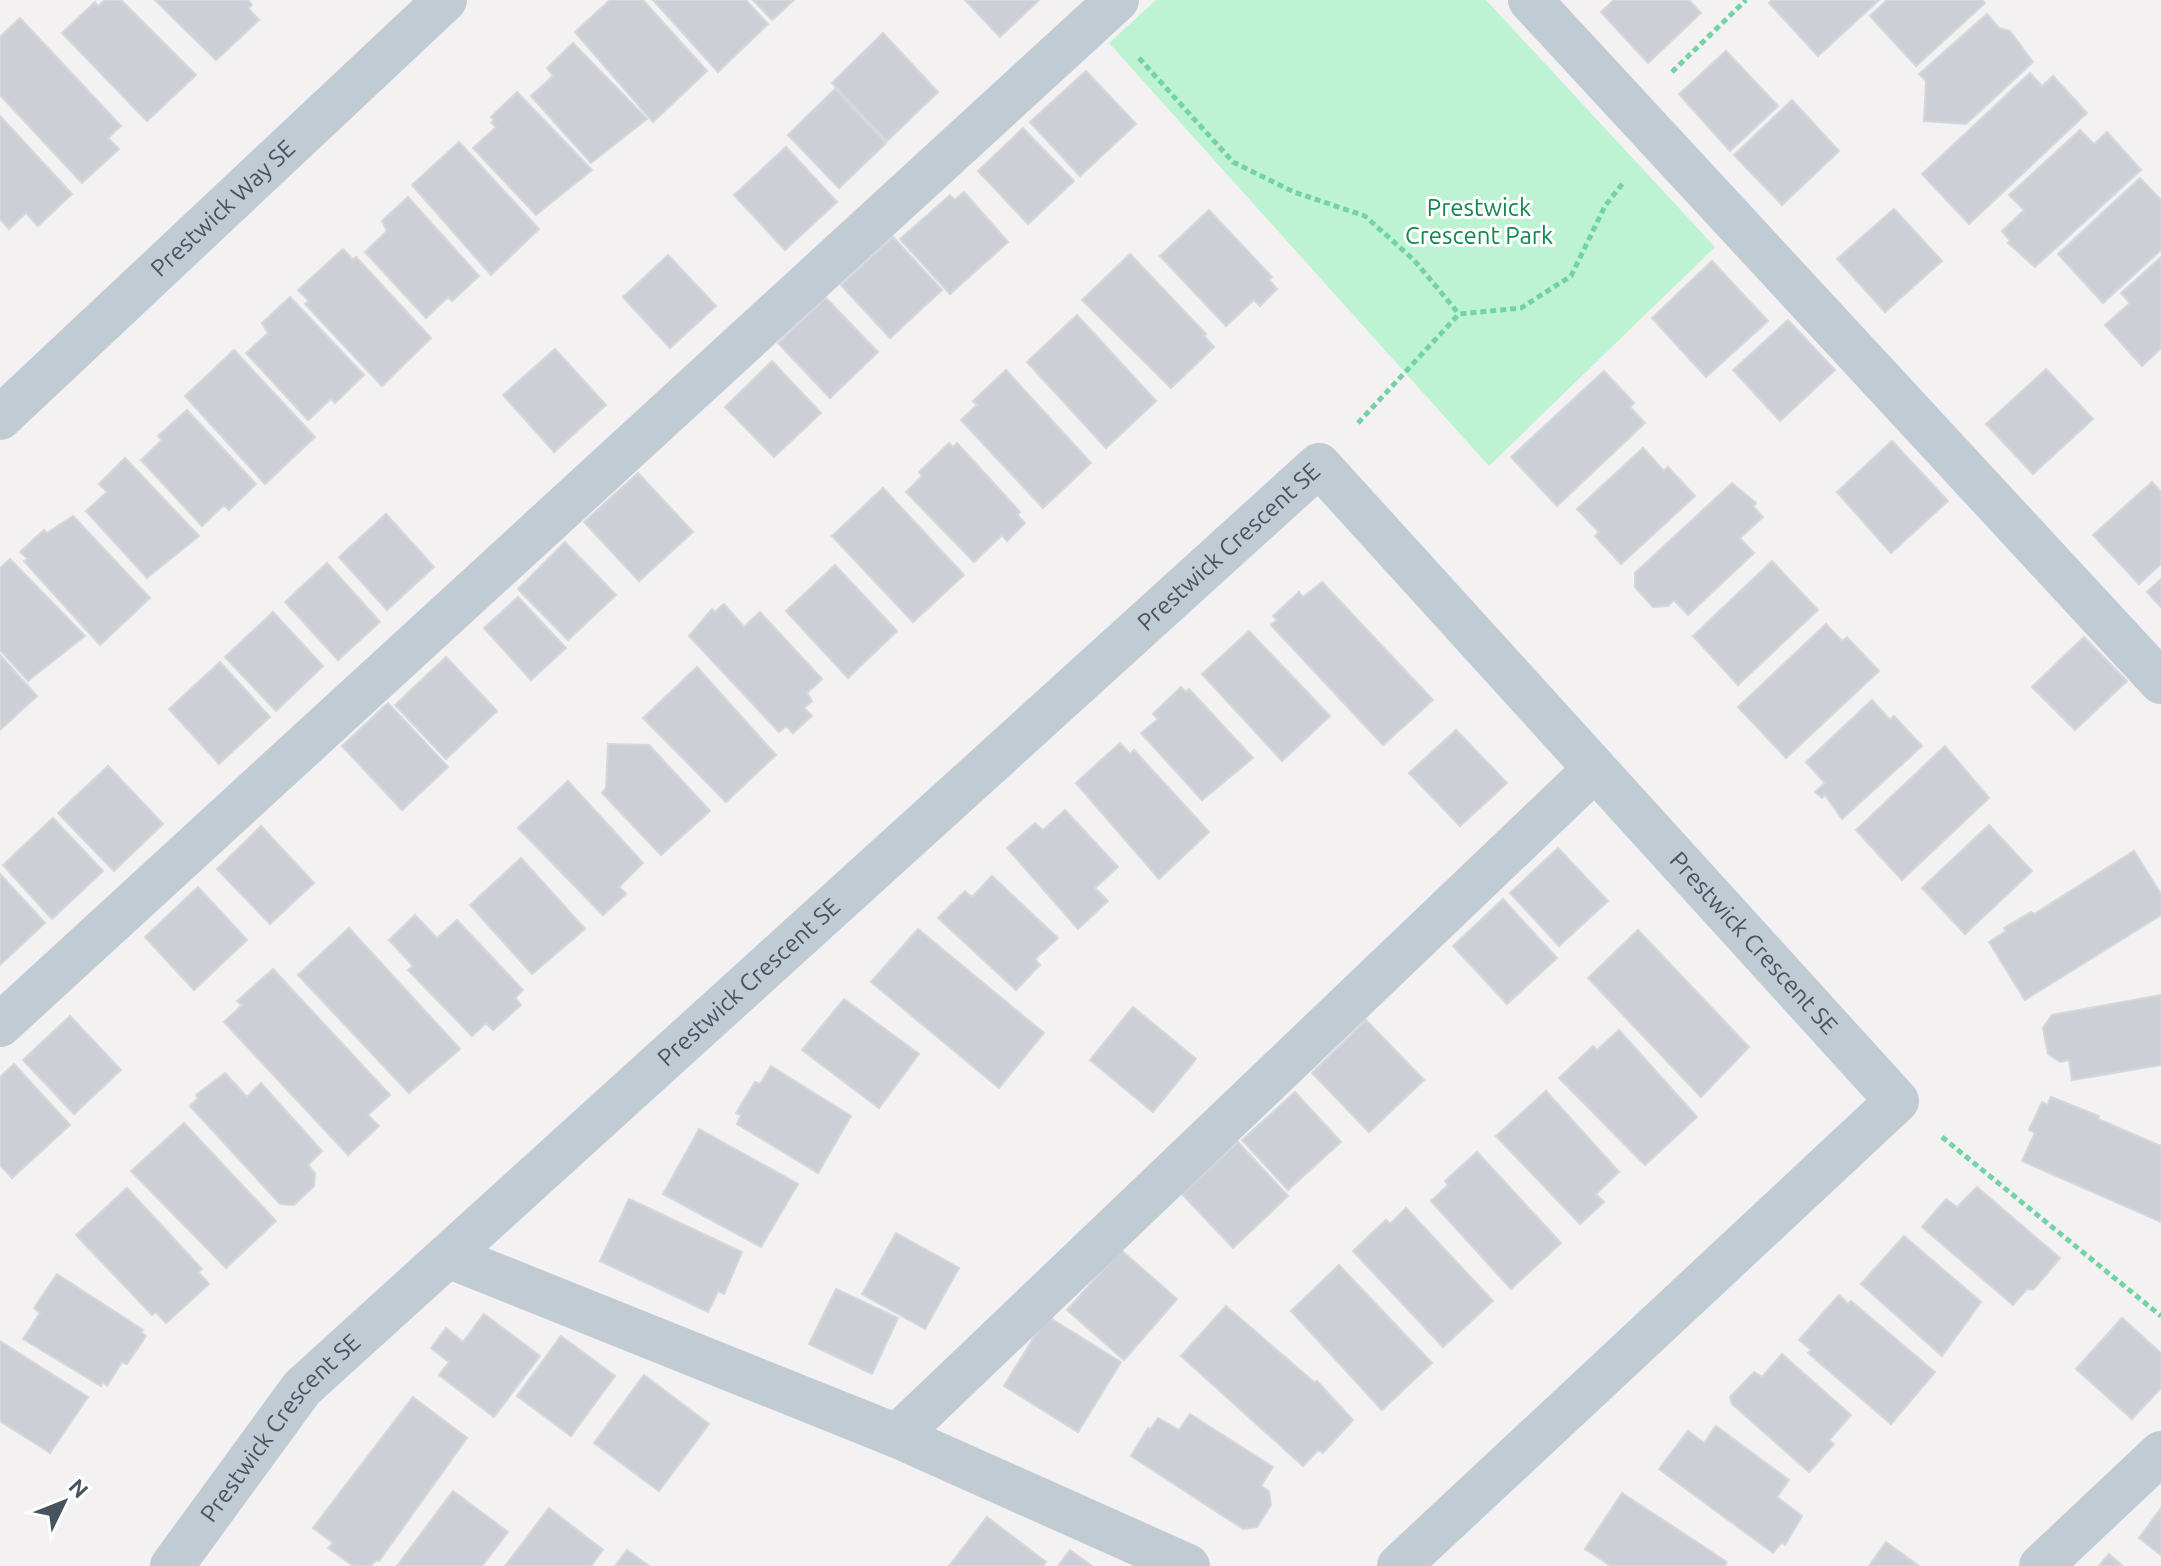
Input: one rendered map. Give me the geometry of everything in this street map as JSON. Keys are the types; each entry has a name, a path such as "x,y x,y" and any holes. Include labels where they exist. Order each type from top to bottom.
{"street":[{"name":"Prestwick Way SE","path":"0,418 445,0"},
{"path":"1530,0 2161,682"},
{"path":"0,1025 1108,8"},
{"name":"Prestwick Crescent SE","path":"172,1566 302,1388 1319,465 1897,1101"},
{"path":"897,1436 1595,769"},
{"path":"1399,1566 1897,1101"},
{"path":"448,1256 897,1436 1188,1566"},
{"path":"2041,1566 2161,1453"}],"path":[{"path":"1319,465 1459,314 1521,308 1571,276 1646,124 1746,0"},
{"path":"1108,8 1233,162 1294,192 1365,216 1414,260 1459,314"},
{"path":"1897,1101 2161,1316"}],"green space":[{"name":"Prestwick Crescent Park","path":"1156,0 1486,0 1715,247 1489,466 1109,43"}],"building":[{"path":"105,0 121,0 196,75 147,121 62,33 95,2 98,6"},
{"path":"155,0 248,0 252,5 248,8 259,20 216,60"},
{"path":"610,0 643,0 707,71 653,122 575,32"},
{"path":"653,0 746,0 768,24 718,72"},
{"path":"753,0 794,0 772,20"},
{"path":"965,0 1039,0 1000,37"},
{"path":"1614,0 1689,0 1701,13 1648,63 1601,12"},
{"path":"1772,0 1879,0 1818,56 1769,3"},
{"path":"1887,0 1982,0 1985,3 1916,66 1870,16"},
{"path":"1987,14 1999,28 2010,31 2033,62 1966,124 1924,121 1926,81 1919,74"},
{"path":"20,18 121,126 108,138 119,149 82,183 0,95 0,37"},
{"path":"883,33 938,92 887,141 832,83"},
{"path":"573,43 647,119 591,163 531,96 553,76 547,68"},
{"path":"1726,51 1778,106 1730,151 1679,94"},
{"path":"1086,71 1136,124 1080,176 1030,122"},
{"path":"2030,73 2042,86 2053,76 2087,113 1969,224 1922,174"},
{"path":"835,89 886,143 839,188 788,135"},
{"path":"517,92 592,170 536,215 473,148 496,127 491,123 494,120 491,117"},
{"path":"1792,100 1839,151 1782,205 1734,155"},
{"path":"0,116 72,194 38,226 26,213 9,229 0,219"},
{"path":"1023,128 1074,181 1028,224 978,171"},
{"path":"2080,130 2094,144 2107,132 2141,170 2035,267 2008,243 2010,241 2002,231 2024,210 2009,195"},
{"path":"459,142 539,229 491,275 412,185"},
{"path":"786,147 837,202 785,250 734,195"},
{"path":"2140,178 2161,200 2161,250 2103,303 2058,254"},
{"path":"964,192 1008,242 950,294 900,239 950,195 955,200"},
{"path":"408,197 479,276 452,301 448,297 426,318 365,252 387,231 382,221"},
{"path":"1894,209 1942,261 1885,312 1837,259"},
{"path":"1209,210 1272,277 1269,280 1277,289 1260,306 1254,300 1226,326 1160,256"},
{"path":"893,237 942,290 890,338 841,285"},
{"path":"343,249 353,260 356,257 431,338 382,386 305,304 309,301 298,290"},
{"path":"1130,254 1206,334 1204,336 1214,347 1171,388 1082,300"},
{"path":"668,255 716,306 670,348 623,297"},
{"path":"2161,257 2161,348 2142,366 2105,325 2130,303 2121,293"},
{"path":"1712,261 1768,321 1706,377 1652,318"},
{"path":"290,297 364,375 335,403 331,399 308,420 246,353 268,333 262,323"},
{"path":"826,298 878,352 830,398 778,343"},
{"path":"1077,315 1156,401 1106,448 1027,362"},
{"path":"1788,320 1835,370 1780,421 1733,370"},
{"path":"555,349 606,405 554,452 503,395"},
{"path":"234,350 315,437 265,484 185,396"},
{"path":"772,361 821,413 774,457 725,407"},
{"path":"2046,369 2093,419 2033,474 1986,424"},
{"path":"1006,370 1091,463 1043,508 961,420 977,405 973,401"},
{"path":"1604,371 1634,403 1630,407 1645,423 1557,506 1511,457"},
{"path":"187,410 256,484 229,510 224,505 202,526 141,460 162,440 158,436"},
{"path":"1892,441 1948,501 1891,553 1837,492"},
{"path":"949,443 953,447 957,443 1020,512 1017,515 1025,523 1007,541 1002,535 974,562 906,492 922,476 919,472"},
{"path":"1643,448 1664,471 1668,467 1695,496 1621,564 1595,536 1599,532 1577,509"},
{"path":"125,458 199,536 147,578 86,511 107,492 99,484"},
{"path":"638,473 693,532 639,581 584,522"},
{"path":"2152,482 2161,492 2161,564 2139,584 2093,535"},
{"path":"1732,483 1756,503 1753,506 1763,517 1740,538 1754,553 1688,615 1674,600 1668,606 1653,607 1635,587 1635,573"},
{"path":"883,488 964,575 913,622 832,536"},
{"path":"386,514 434,567 387,610 339,557"},
{"path":"73,516 150,598 100,645 24,561 28,559 20,552 44,530 47,533"},
{"path":"565,542 616,595 568,640 518,589"},
{"path":"10,559 85,636 28,681 0,650 0,568"},
{"path":"1772,561 1818,610 1738,685 1693,636"},
{"path":"327,563 380,622 338,660 285,602"},
{"path":"835,565 897,631 848,678 786,611"},
{"path":"2161,579 2161,607 2147,592"},
{"path":"1322,582 1433,700 1383,745 1271,625 1277,620 1273,616 1299,592 1303,597"},
{"path":"518,597 566,648 531,680 484,628"},
{"path":"724,604 744,627 760,612 822,679 807,693 812,701 804,708 812,716 793,733 786,726 779,732 689,636 712,609 715,612"},
{"path":"273,612 323,666 276,711 225,657"},
{"path":"1826,624 1842,641 1847,637 1879,671 1786,758 1738,707"},
{"path":"1249,631 1330,716 1282,761 1202,674"},
{"path":"2084,637 2127,681 2075,730 2032,687"},
{"path":"0,655 37,696 0,730"},
{"path":"446,657 497,711 446,759 395,705"},
{"path":"220,662 270,717 219,764 169,709"},
{"path":"697,667 776,755 726,802 643,718"},
{"path":"1181,687 1186,692 1189,689 1253,758 1202,800 1141,733 1158,719 1153,714"},
{"path":"1872,700 1890,720 1894,716 1922,746 1842,819 1825,795 1822,798 1815,792 1825,783 1806,762"},
{"path":"388,703 448,767 402,810 342,746"},
{"path":"1456,730 1507,783 1460,826 1409,773"},
{"path":"1120,743 1130,754 1134,750 1209,832 1159,879 1076,783"},
{"path":"608,744 649,745 710,811 661,855 602,793 606,788"},
{"path":"1945,746 1989,798 1902,880 1856,830"},
{"path":"108,766 163,824 114,871 58,813"},
{"path":"568,781 643,863 619,887 626,894 603,915 518,828"},
{"path":"1065,810 1118,867 1095,888 1108,901 1078,929 1007,848 1035,823 1043,830"},
{"path":"53,818 103,871 52,919 3,865"},
{"path":"1989,825 2032,871 1965,934 1922,888"},
{"path":"261,826 314,883 270,924 217,869"},
{"path":"1558,848 1608,901 1559,946 1510,893"},
{"path":"2134,851 2161,894 2161,915 2025,1000 1989,942 2006,931 2004,928 2031,912 2034,914"},
{"path":"521,858 585,929 532,974 470,905"},
{"path":"0,874 45,923 0,965"},
{"path":"992,876 1058,938 1035,959 1040,965 1016,990 938,918 965,891 972,897"},
{"path":"198,887 247,940 194,990 145,937"},
{"path":"1503,899 1557,958 1507,1004 1453,946"},
{"path":"415,915 437,938 457,920 523,990 515,998 521,1005 493,1030 486,1023 472,1036 408,970 413,966 389,940"},
{"path":"349,928 460,1049 409,1093 298,975"},
{"path":"918,929 1044,1033 999,1088 871,982"},
{"path":"1638,930 1749,1047 1701,1097 1588,978"},
{"path":"273,969 390,1095 368,1115 379,1126 348,1155 224,1022 242,1005 237,1001"},
{"path":"2161,995 2161,1065 2072,1080 2069,1060 2060,1062 2048,1054 2043,1028 2052,1015"},
{"path":"844,999 919,1054 879,1108 802,1050"},
{"path":"1133,1007 1196,1059 1153,1112 1090,1060"},
{"path":"70,1016 121,1070 74,1114 23,1060"},
{"path":"1366,1020 1424,1080 1369,1132 1312,1073"},
{"path":"1619,1030 1697,1117 1645,1165 1559,1078 1593,1046 1597,1050"},
{"path":"14,1064 70,1125 12,1178 0,1165 0,1077"},
{"path":"771,1066 851,1116 818,1173 737,1124 741,1115 736,1113 755,1082 760,1084"},
{"path":"225,1073 247,1097 261,1083 322,1151 308,1165 315,1173 314,1186 294,1205 280,1204 190,1106 198,1098 196,1095"},
{"path":"1546,1091 1619,1172 1596,1194 1604,1202 1580,1224 1496,1136"},
{"path":"1295,1092 1341,1142 1288,1190 1242,1140"},
{"path":"2051,1097 2161,1146 2161,1222 2022,1161 2035,1133 2029,1130 2042,1102 2047,1105"},
{"path":"184,1123 276,1221 226,1268 131,1171"},
{"path":"699,1129 798,1184 761,1247 663,1194"},
{"path":"1238,1142 1288,1196 1233,1248 1182,1194"},
{"path":"1477,1152 1561,1243 1511,1289 1431,1201 1448,1185 1445,1181"},
{"path":"1977,1187 2060,1258 2033,1290 2027,1289 2013,1305 1922,1227 1946,1199 1957,1207"},
{"path":"127,1188 202,1269 198,1272 209,1284 166,1323 156,1312 152,1315 76,1235"},
{"path":"629,1199 742,1252 724,1294 718,1291 708,1312 600,1261"},
{"path":"1406,1208 1493,1301 1443,1347 1353,1251 1386,1220 1390,1224"},
{"path":"896,1233 959,1268 925,1329 862,1294"},
{"path":"1904,1236 1981,1302 1942,1356 1861,1284"},
{"path":"1121,1250 1177,1299 1124,1360 1067,1310"},
{"path":"1339,1265 1432,1363 1382,1410 1291,1311"},
{"path":"57,1274 143,1330 141,1332 146,1336 127,1364 122,1362 107,1386 103,1382 101,1386 23,1339 40,1313 34,1308"},
{"path":"836,1289 898,1318 872,1374 809,1344"},
{"path":"1839,1295 1848,1304 1851,1301 1935,1372 1891,1424 1808,1353 1811,1350 1799,1340"},
{"path":"1226,1306 1315,1383 1317,1381 1353,1420 1323,1453 1318,1450 1303,1466 1181,1356"},
{"path":"484,1314 540,1356 494,1417 439,1375 449,1362 431,1348 446,1328 463,1342"},
{"path":"1047,1316 1121,1362 1078,1432 1004,1386"},
{"path":"2122,1318 2161,1353 2161,1388 2132,1419 2076,1369"},
{"path":"561,1336 615,1376 571,1436 517,1396"},
{"path":"0,1341 88,1397 50,1453 0,1421"},
{"path":"1782,1354 1851,1415 1829,1440 1834,1444 1809,1472 1732,1404 1730,1397 1754,1372 1762,1377"},
{"path":"644,1375 709,1424 659,1491 594,1443"},
{"path":"413,1397 467,1438 379,1561 376,1560 371,1566 353,1566 328,1548 333,1543 313,1528"},
{"path":"1190,1414 1273,1467 1261,1486 1269,1491 1271,1505 1257,1527 1243,1529 1131,1456 1158,1418 1179,1430"},
{"path":"1716,1426 1789,1480 1777,1497 1802,1516 1785,1545 1782,1542 1773,1553 1659,1469 1688,1431 1704,1443"},
{"path":"453,1491 508,1532 482,1566 397,1566"},
{"path":"1622,1493 1727,1562 1725,1566 1611,1566 1585,1549"},
{"path":"549,1508 603,1550 591,1566 505,1566"},
{"path":"2161,1508 2161,1555 2139,1538"},
{"path":"987,1517 1046,1562 1043,1566 949,1566"},
{"path":"1886,1542 1919,1566 1869,1566"},
{"path":"627,1550 649,1566 615,1566"},
{"path":"1070,1550 1092,1566 1058,1566"},
{"path":"2109,1554 2123,1566 2099,1566"}]}
